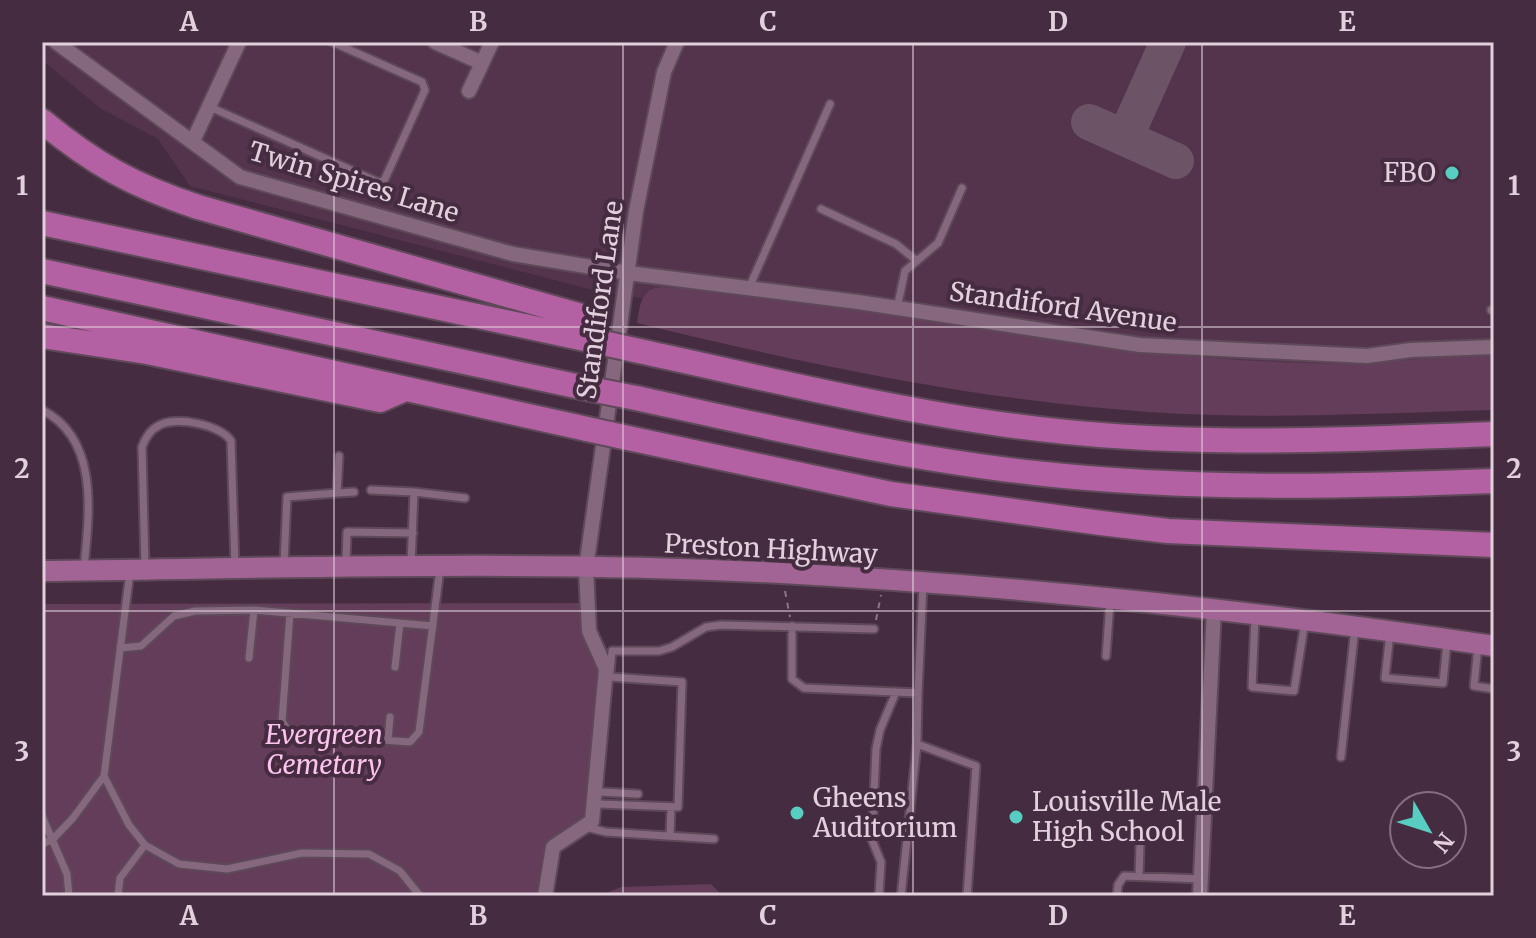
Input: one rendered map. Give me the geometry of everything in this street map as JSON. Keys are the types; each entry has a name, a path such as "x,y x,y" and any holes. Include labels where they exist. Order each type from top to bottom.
{"highway":[{"path":"42,121 110,171 154,192 578,315 599,342"},
{"path":"42,223 892,406 1016,426 1212,442 1494,434"},
{"path":"42,271 910,456 1105,480 1272,487 1494,481"},
{"path":"42,308 384,382 403,390 891,494 1168,531 1494,545"},
{"path":"42,336 147,352 380,400 403,390"}],"main road":[{"name":"Preston Highway","path":"42,571 440,566 781,573 1255,613 1486,645"}],"street":[{"name":"Twin Spires Lane","path":"56,42 240,177 513,254 628,273"},
{"path":"193,141 239,42"},
{"path":"435,42 482,63"},
{"path":"469,91 492,42"},
{"name":"Standiford Lane","path":"589,631 586,568 636,211 664,72 677,42"},
{"name":"Standiford Avenue","path":"628,273 897,308 1140,345 1367,356 1411,350 1494,347"},
{"path":"1200,896 1214,609"},
{"path":"545,896 553,847 589,824 606,669 589,631"}],"lane":[{"path":"210,107 378,182 384,181 425,90 422,82 332,42"},
{"path":"749,288 830,104"},
{"path":"897,308 905,271 938,243 962,188"},
{"path":"821,209 896,244 917,261"},
{"path":"42,410 57,417 67,427 84,469 90,501 83,570"},
{"path":"42,844 53,839 73,818 104,776 120,648 137,570 142,447 157,426 174,422 220,430 231,441 235,568"},
{"path":"337,493 339,456"},
{"path":"371,490 465,498"},
{"path":"284,568 287,497 354,492"},
{"path":"411,567 414,492"},
{"path":"346,567 347,532 413,533"},
{"path":"290,613 282,721 287,729 298,734 410,742 419,732 440,566"},
{"path":"901,896 917,744 923,583"},
{"path":"1106,656 1110,599"},
{"path":"120,648 141,646 174,616 195,611 254,610 433,626"},
{"path":"249,658 254,610"},
{"path":"1255,613 1252,687 1294,691 1305,619"},
{"path":"395,667 400,623"},
{"path":"792,626 792,679 804,688 918,693"},
{"path":"1341,757 1355,626"},
{"path":"589,631 603,649 659,651 706,627 874,629"},
{"path":"1390,631 1385,678 1443,683 1447,639"},
{"path":"1486,645 1474,686 1494,689"},
{"path":"612,651 601,792 589,824 606,832 714,839"},
{"path":"599,804 678,807 682,682 610,677"},
{"path":"879,896 881,862 872,840 876,749 880,730 896,692"},
{"path":"388,740 390,717"},
{"path":"917,744 976,766 967,896"},
{"path":"104,776 129,825 145,845 179,864 227,869 302,853 369,854 400,871 420,896"},
{"path":"601,792 638,794"},
{"path":"670,836 671,807"},
{"path":"42,816 67,874 69,896"},
{"path":"1136,835 1140,845 1139,876"},
{"path":"118,896 120,878 145,845"},
{"path":"1117,896 1118,885 1124,876 1201,879"}],"path":[{"path":"781,573 792,626"},
{"path":"874,629 883,580"}],"shaded area":[{"path":"42,42 1494,42 1494,380 1058,367 593,290 190,186 158,139 100,108 42,60"}],"green space":[{"path":"660,287 781,298 1082,343 1224,359 1334,363 1494,355 1494,410 1235,415 1149,412 1020,399 827,366 637,323 645,295"},
{"name":"Evergreen Cemetary","path":"589,603 606,669 592,821 553,847 545,896 42,896 42,604"},
{"path":"711,884 723,896 600,896 621,887"}],"taxiway":[{"path":"1125,138 1168,42"},
{"path":"1089,122 1176,161"}],"place":[{"name":"FBO","path":"1452,173"},
{"name":"Gheens Auditorium","path":"797,813"},
{"name":"Louisville Male High School","path":"1016,817"}]}
